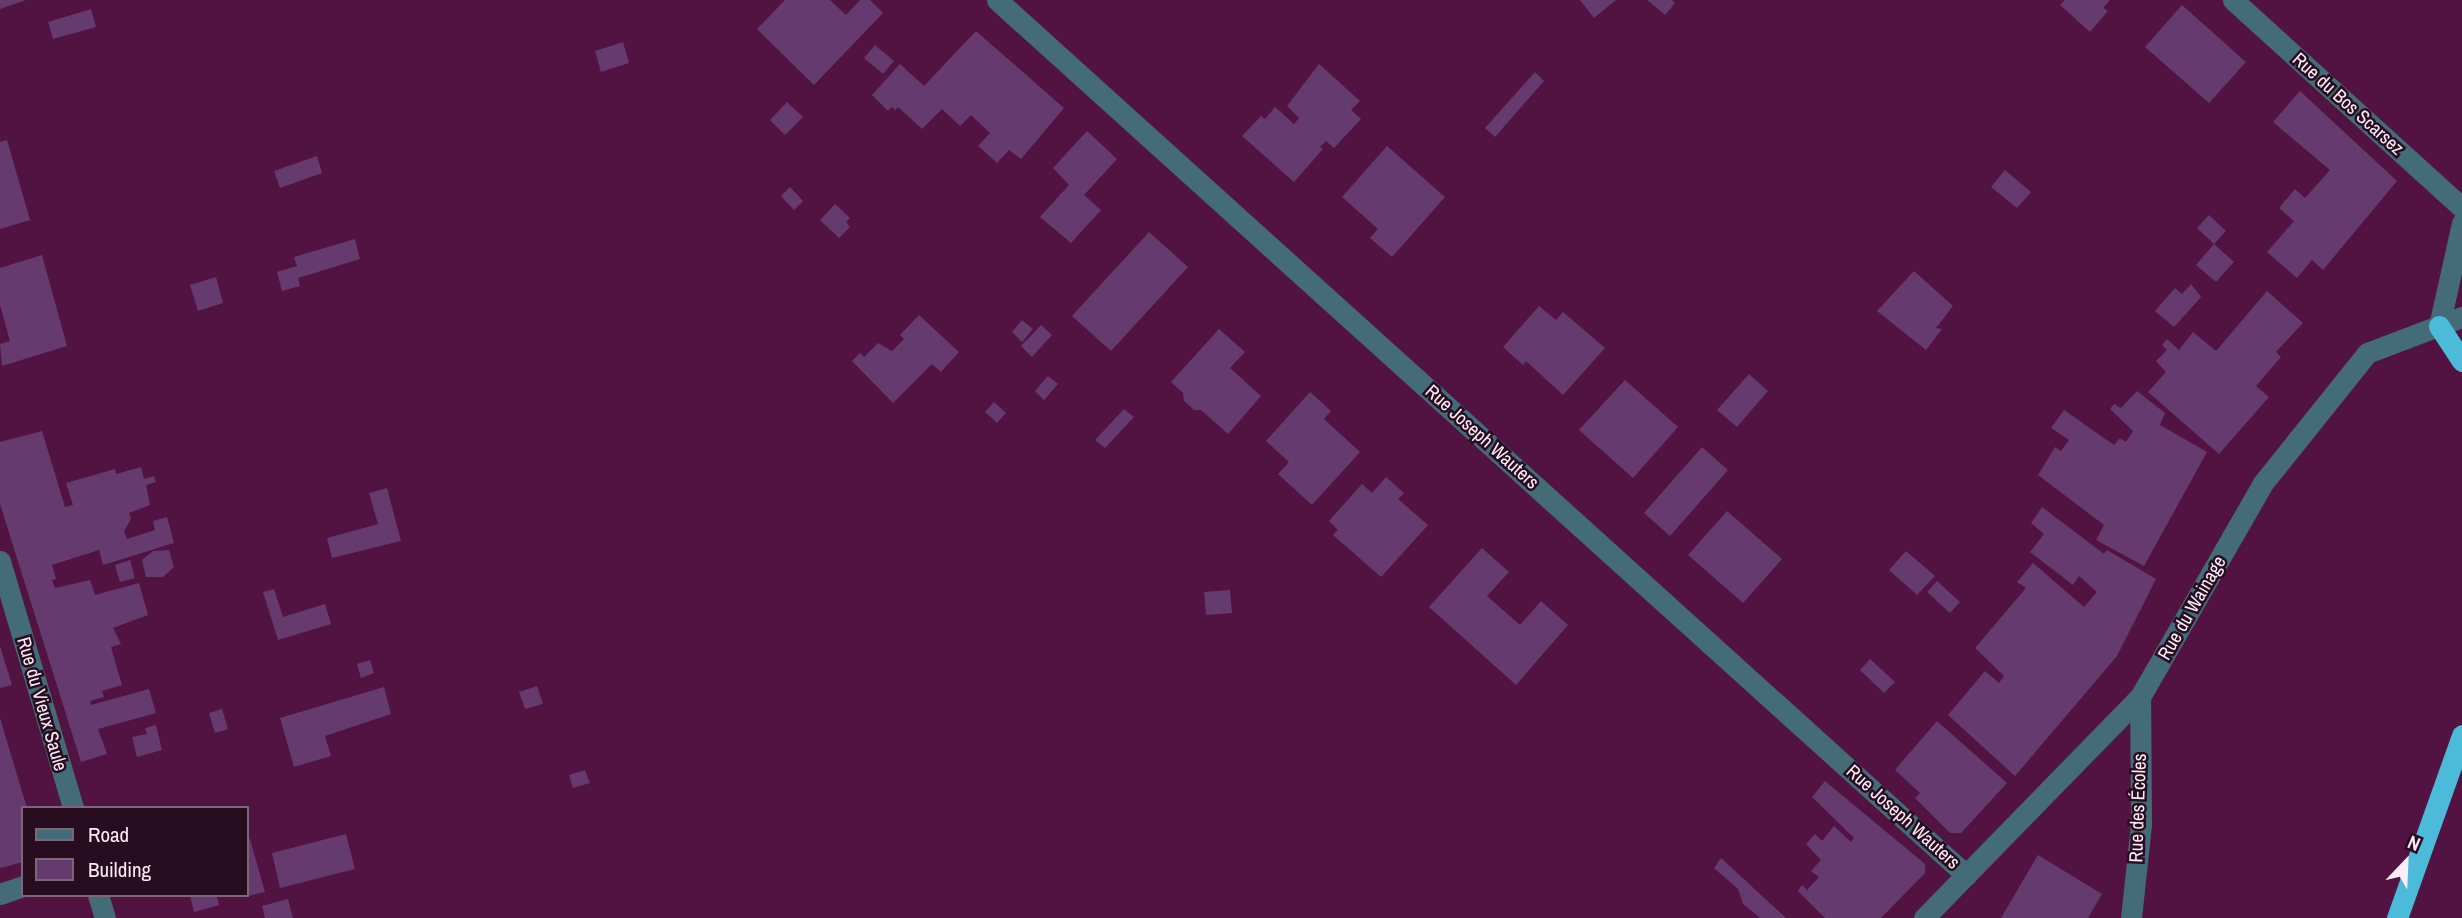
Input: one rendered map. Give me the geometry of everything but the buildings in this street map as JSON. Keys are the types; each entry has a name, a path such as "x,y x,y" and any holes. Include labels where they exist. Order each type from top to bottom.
{"highway":[{"path":"2438,326 2462,360"},
{"path":"2397,918 2462,735"}],"street":[{"name":"Rue Joseph Wauters","path":"997,0 1966,875"},
{"name":"Rue du Bos Scarsez","path":"2233,0 2462,208"},
{"path":"2438,326 2462,223"},
{"name":"Rue du Wainage","path":"1924,918 2140,697 2263,483 2358,363 2367,353 2462,317"},
{"name":"Rue du Vieux Saule","path":"0,561 72,806"},
{"name":"Rue des Écoles","path":"2131,918 2141,825 2140,697"},
{"path":"0,894 21,887"},
{"path":"100,897 105,918"}]}
